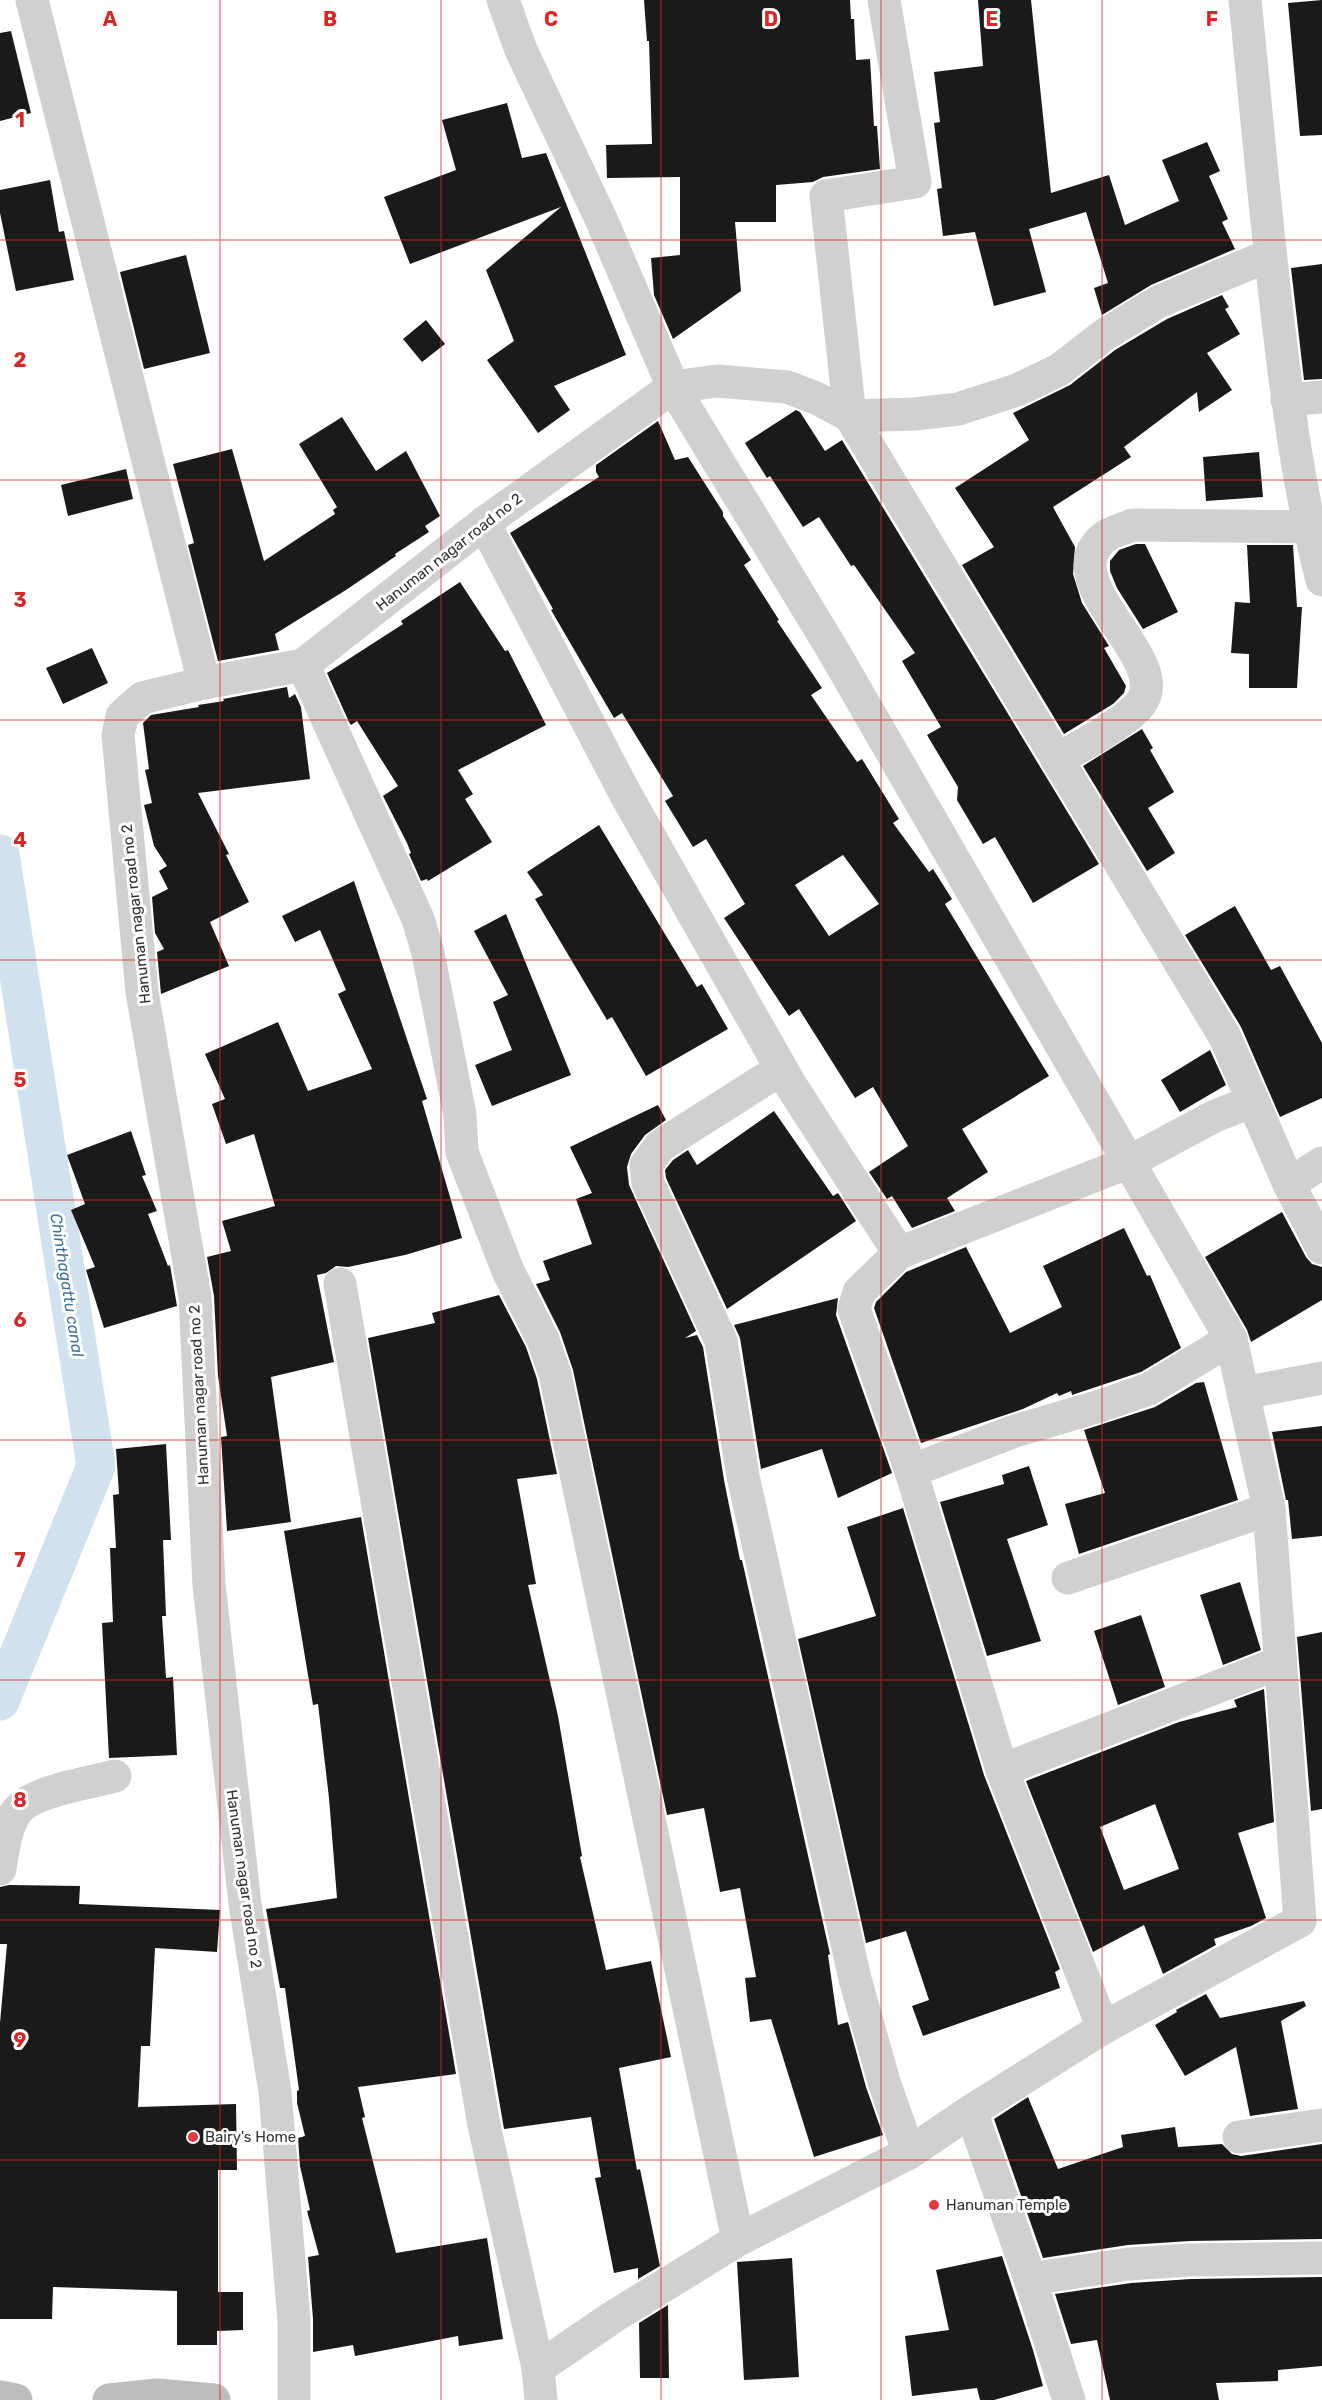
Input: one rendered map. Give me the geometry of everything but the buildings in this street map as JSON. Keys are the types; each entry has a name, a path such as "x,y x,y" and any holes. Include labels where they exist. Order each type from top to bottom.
{"main road":[{"path":"109,2400 157,2395 214,2400"},
{"path":"0,2397 16,2400"}],"street":[{"path":"32,0 204,683"},
{"path":"503,0 521,50 601,219 673,387 831,646 1127,1163 1231,1339 1269,1509 1279,1663 1311,1915 1103,2028 909,2153 738,2240 613,2317 538,2368"},
{"path":"884,0 915,182 826,196 850,416 1225,1037 1289,1184 1322,1248"},
{"path":"1245,0 1287,400 1315,526 1322,580"},
{"name":"Hanuman nagar road no 2","path":"294,2400 294,2321 275,2092 245,1904 209,1586 195,1297 142,992 118,735 122,716 142,698 204,683 303,665 484,523 673,387 717,381 787,387 816,398 850,416 915,414 958,409 1017,390 1059,370 1104,335 1158,303 1270,255"},
{"path":"1287,400 1322,397"},
{"path":"484,523 626,795 781,1069 899,1253"},
{"path":"1057,760 1125,717 1142,702 1146,686 1144,669 1099,596 1089,564 1092,552 1107,535 1132,525 1315,526"},
{"path":"303,665 418,919 428,953 460,1115 462,1152 508,1271 543,1340 555,1374 738,2240"},
{"path":"781,1069 660,1146 646,1165 648,1183 721,1341 743,1476 855,1979 884,2082 909,2153"},
{"path":"1103,2028 1002,1770 911,1471 854,1309 859,1292 899,1253 1127,1163 1215,1116 1253,1101"},
{"path":"1289,1184 1322,1163"},
{"path":"340,1284 484,2125 538,2368 541,2400"},
{"path":"911,1471 1012,1432 1149,1389 1231,1339"},
{"path":"1243,1393 1322,1378"},
{"path":"1068,1578 1269,1509"},
{"path":"1002,1770 1279,1663"},
{"path":"0,1869 4,1840 16,1813 36,1797 115,1776"},
{"path":"971,2111 1030,2279 1069,2400"},
{"path":"1239,2137 1322,2125"},
{"path":"1030,2279 1129,2264 1190,2260 1322,2258"}],"waterway":[{"name":"Chinthagattu canal","path":"0,854 96,1466 0,1701"}],"place":[{"name":"Bairy's Home","path":"193,2137"},
{"name":"Hanuman Temple","path":"934,2205"}]}
